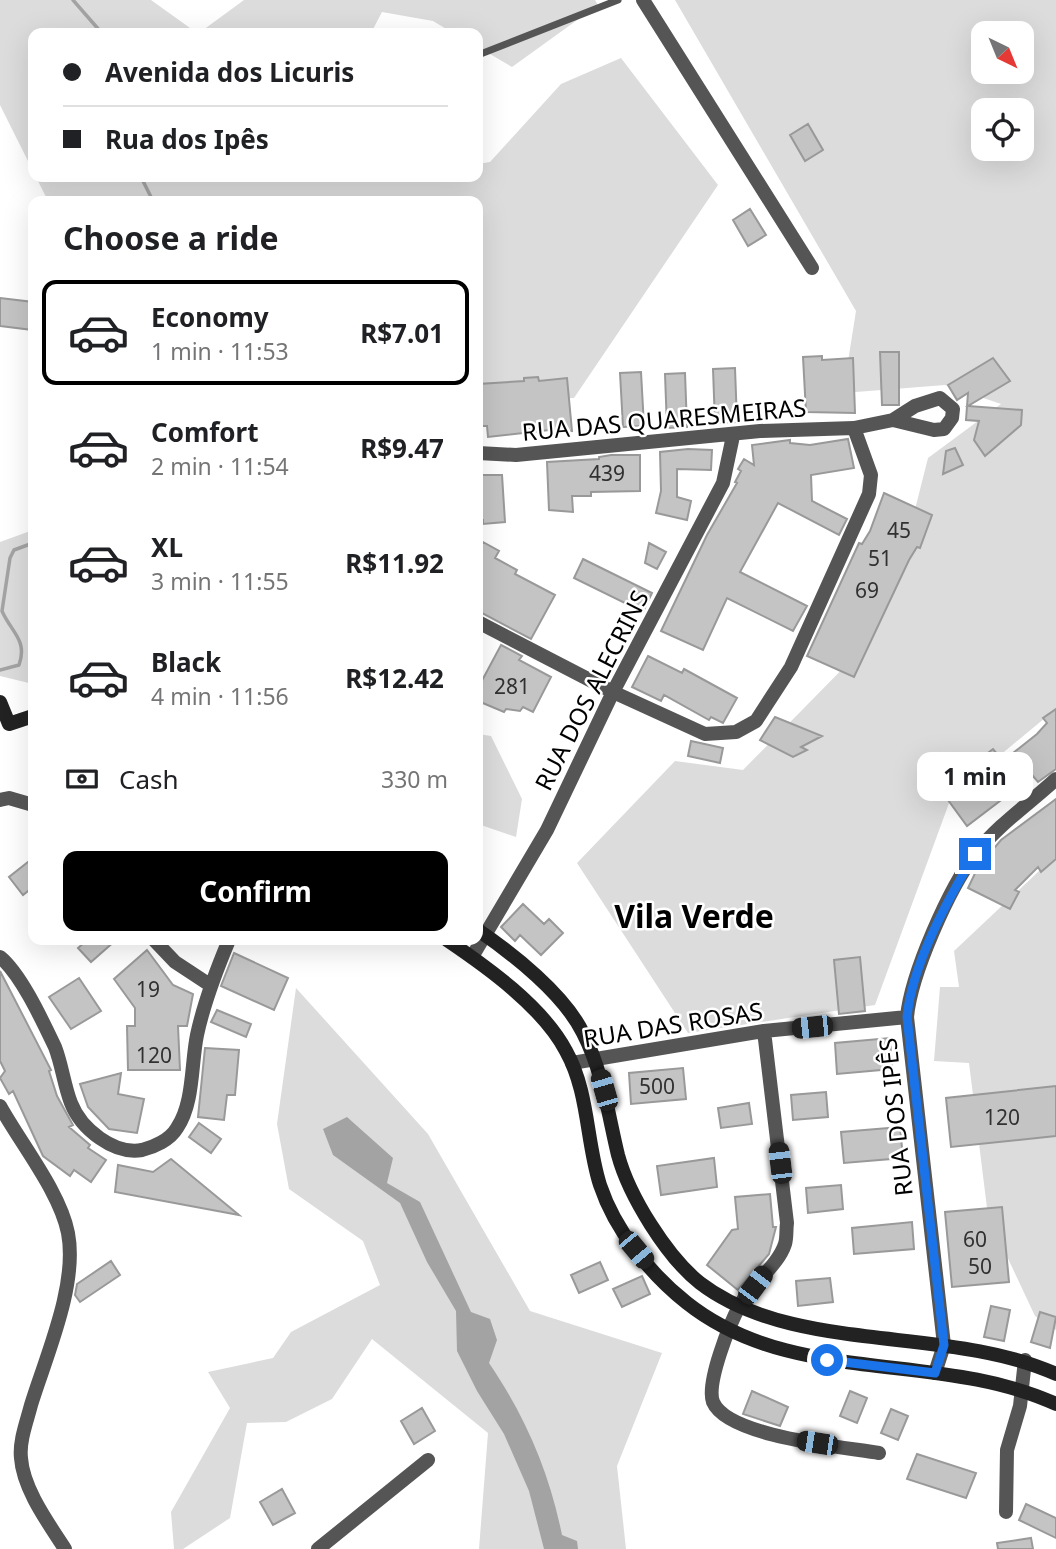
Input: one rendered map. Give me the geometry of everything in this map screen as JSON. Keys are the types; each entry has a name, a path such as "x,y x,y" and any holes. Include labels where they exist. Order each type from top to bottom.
{"street":[{"path":"643,0 812,268"},
{"name":"RUA DAS QUARESMEIRAS","path":"483,453 516,455 733,436 760,431 854,428 893,420"},
{"path":"483,625 613,692 705,734 736,732 756,721 791,667 869,494 871,475 854,428"},
{"name":"RUA DOS ALECRINS","path":"483,930 547,830 613,692 723,482 733,436"},
{"path":"0,702 4,728 28,718"},
{"name":"RUA DOS IPÊS","path":"935,1373 944,1345 907,1017 909,996 954,889 975,854 1056,779"},
{"path":"0,800 9,798 28,803"},
{"path":"483,934 523,964 582,1030 595,1058 619,1158 645,1213 670,1251 701,1283 740,1304 801,1327 944,1345 1025,1360 1056,1374"},
{"path":"159,945 175,962 210,985"},
{"path":"0,957 15,975 55,1048 72,1105 86,1125 108,1144 131,1152 155,1147 176,1130 186,1108 197,1033 210,985 227,945"},
{"path":"454,945 515,992 565,1048 572,1063 600,1184 625,1237 686,1303 730,1331 763,1346 801,1356 935,1373 1022,1388 1056,1404"},
{"name":"RUA DOS ALECRINS","path":"472,957 476,945"},
{"name":"RUA DAS ROSAS","path":"572,1063 764,1031 907,1017"},
{"path":"764,1031 787,1223 785,1245 740,1304 711,1385 713,1401 721,1414 737,1423 771,1433 879,1453"},
{"path":"0,1106 53,1196 69,1235 66,1280 54,1335 29,1414 21,1458 35,1496 65,1549"},
{"path":"1006,1511 1007,1450 1022,1388 1025,1360"},
{"path":"318,1549 428,1460"}],"lane":[{"path":"483,53 618,0"}],"shaded area":[{"path":"0,0 151,0 190,28 28,28 28,161 0,105"},
{"path":"244,0 595,0 598,5 512,67 483,50 483,28 445,28 433,21 382,12 374,28 206,28"},
{"path":"675,0 1056,0 1056,713 1045,718 952,795 875,1005 688,1033 577,863 675,761 743,770 864,647 904,553 928,458 1001,404 945,385 843,393 856,311"},
{"path":"621,58 718,185 574,398 483,401 483,196 46,196 38,182 483,182 483,163 490,162 561,84"},
{"path":"28,532 28,683 0,676 0,542"},
{"path":"483,735 491,736 522,799 516,837 483,826"},
{"path":"1056,855 1056,1330 1035,1316 988,1216 969,1063 934,1061 940,987 959,987 954,951"},
{"path":"296,988 428,1134 530,1311 662,1353 617,1466 626,1549 479,1549 488,1433 372,1339 332,1399 286,1422 247,1423 230,1518 183,1549 174,1549 171,1512 230,1408 208,1372 273,1358 291,1332 380,1285 363,1241 289,1189 277,1124"},
{"path":"347,1117 393,1158 387,1183 420,1202 471,1312 490,1319 497,1340 489,1363 514,1403 543,1466 562,1535 577,1541 578,1549 544,1549 529,1491 504,1434 477,1391 457,1351 456,1311 427,1262 400,1203 333,1155 323,1129"}],"building":[{"path":"808,124 823,150 805,161 790,135"},
{"path":"750,209 766,235 748,246 733,220"},
{"path":"0,298 28,301 28,329 0,326"},
{"path":"880,352 899,352 899,405 882,405"},
{"path":"822,356 822,360 853,358 855,413 806,412 803,357"},
{"path":"993,358 1010,381 968,406 1022,410 1021,425 985,456 974,440 979,421 966,420 968,393 957,400 948,385"},
{"path":"735,368 737,422 715,423 713,369"},
{"path":"641,372 644,426 623,427 620,373"},
{"path":"685,373 687,427 667,428 665,374"},
{"path":"538,377 539,381 567,378 572,431 558,432 558,429 488,437 487,426 483,426 483,384 524,381 524,378"},
{"path":"848,439 854,468 811,475 812,501 847,519 839,535 778,503 740,572 807,606 793,631 727,598 703,650 661,631 707,535 737,483 735,482 741,471 738,469 744,459 754,465 752,445 790,440 790,443 810,445"},
{"path":"955,448 963,465 943,474 946,451"},
{"path":"712,450 711,470 677,469 677,497 691,501 687,520 656,513 661,491 660,452"},
{"path":"611,455 640,455 640,491 591,492 591,496 572,496 573,512 549,510 547,462 599,459"},
{"path":"483,475 502,475 505,522 483,524"},
{"path":"884,493 932,515 920,548 917,547 909,560 854,677 807,656 859,543 862,544 870,531"},
{"path":"483,542 499,551 495,558 517,570 515,574 555,595 531,639 483,614"},
{"path":"649,543 666,552 657,569 645,563"},
{"path":"583,559 652,593 643,612 574,578"},
{"path":"501,645 522,656 519,660 551,677 533,712 523,707 520,711 506,709 504,712 483,703 483,679"},
{"path":"648,656 682,673 684,669 737,698 723,723 711,717 709,720 664,695 661,701 632,687"},
{"path":"1056,709 1056,769 1038,782 1033,776 967,826 940,789 993,749 1003,761 1037,734 1047,723 1043,718"},
{"path":"775,717 822,736 801,747 807,750 793,757 760,740"},
{"path":"691,741 723,748 720,763 688,756"},
{"path":"1056,799 1056,859 1041,872 1038,867 1015,890 1019,892 1010,909 968,888 978,867 1001,840"},
{"path":"28,862 28,891 23,895 9,877"},
{"path":"523,904 544,924 549,919 563,933 541,955 520,935 515,941 501,927"},
{"path":"81,945 110,945 91,962 78,948"},
{"path":"147,950 173,985 193,994 187,1026 178,1026 180,1070 128,1070 127,1026 135,1026 135,1008 114,979"},
{"path":"234,953 288,978 274,1010 221,986"},
{"path":"860,957 865,1011 839,1014 834,960"},
{"path":"0,971 51,1070 49,1071 57,1096 73,1125 69,1127 90,1145 88,1148 106,1160 91,1182 74,1170 70,1176 43,1156 13,1091 9,1094 0,1078 5,1071 0,1061"},
{"path":"79,978 101,1011 71,1029 49,997"},
{"path":"217,1010 251,1024 246,1037 211,1022"},
{"path":"890,1038 892,1069 837,1074 835,1043"},
{"path":"205,1048 239,1050 235,1095 227,1095 224,1120 198,1117"},
{"path":"683,1068 686,1099 631,1104 629,1073"},
{"path":"121,1073 118,1094 144,1099 137,1133 109,1129 88,1107 80,1084"},
{"path":"1056,1086 1056,1136 951,1147 946,1098"},
{"path":"826,1092 828,1117 793,1120 791,1095"},
{"path":"749,1103 752,1124 721,1128 718,1108"},
{"path":"199,1123 221,1139 211,1153 189,1137"},
{"path":"900,1127 903,1158 844,1163 841,1132"},
{"path":"714,1158 717,1187 661,1195 657,1166"},
{"path":"171,1159 239,1215 115,1192 118,1165 153,1172"},
{"path":"841,1185 843,1209 808,1213 806,1188"},
{"path":"770,1194 773,1227 776,1227 769,1254 738,1290 707,1265 732,1230 738,1229 735,1197"},
{"path":"1002,1207 1009,1282 952,1287 945,1212"},
{"path":"912,1222 914,1249 854,1254 852,1228"},
{"path":"111,1261 120,1275 80,1302 75,1295 77,1284"},
{"path":"600,1262 608,1280 579,1293 571,1275"},
{"path":"642,1276 650,1294 622,1307 613,1289"},
{"path":"830,1278 833,1302 798,1306 796,1281"},
{"path":"991,1306 1010,1310 1004,1341 984,1337"},
{"path":"1040,1312 1056,1317 1050,1348 1031,1342"},
{"path":"752,1391 788,1407 780,1426 743,1414"},
{"path":"850,1391 867,1398 857,1423 840,1416"},
{"path":"422,1408 435,1431 414,1444 401,1421"},
{"path":"891,1409 908,1416 898,1440 881,1433"},
{"path":"917,1454 976,1473 966,1498 907,1479"},
{"path":"282,1489 295,1513 273,1525 260,1502"},
{"path":"1026,1504 1056,1518 1056,1538 1019,1520"},
{"path":"1031,1538 1033,1549 998,1549 997,1543"}],"waterway":[{"path":"73,0 97,28"},
{"path":"144,182 150,196"},
{"path":"0,670 19,665 20,642 2,611 10,558 14,550 28,545"}],"district":[{"name":"Vila Verde","path":"694,915"}],"route":[{"path":"827,1360 935,1373 944,1345 907,1017 909,996 917,974 954,889 975,854"}]}
